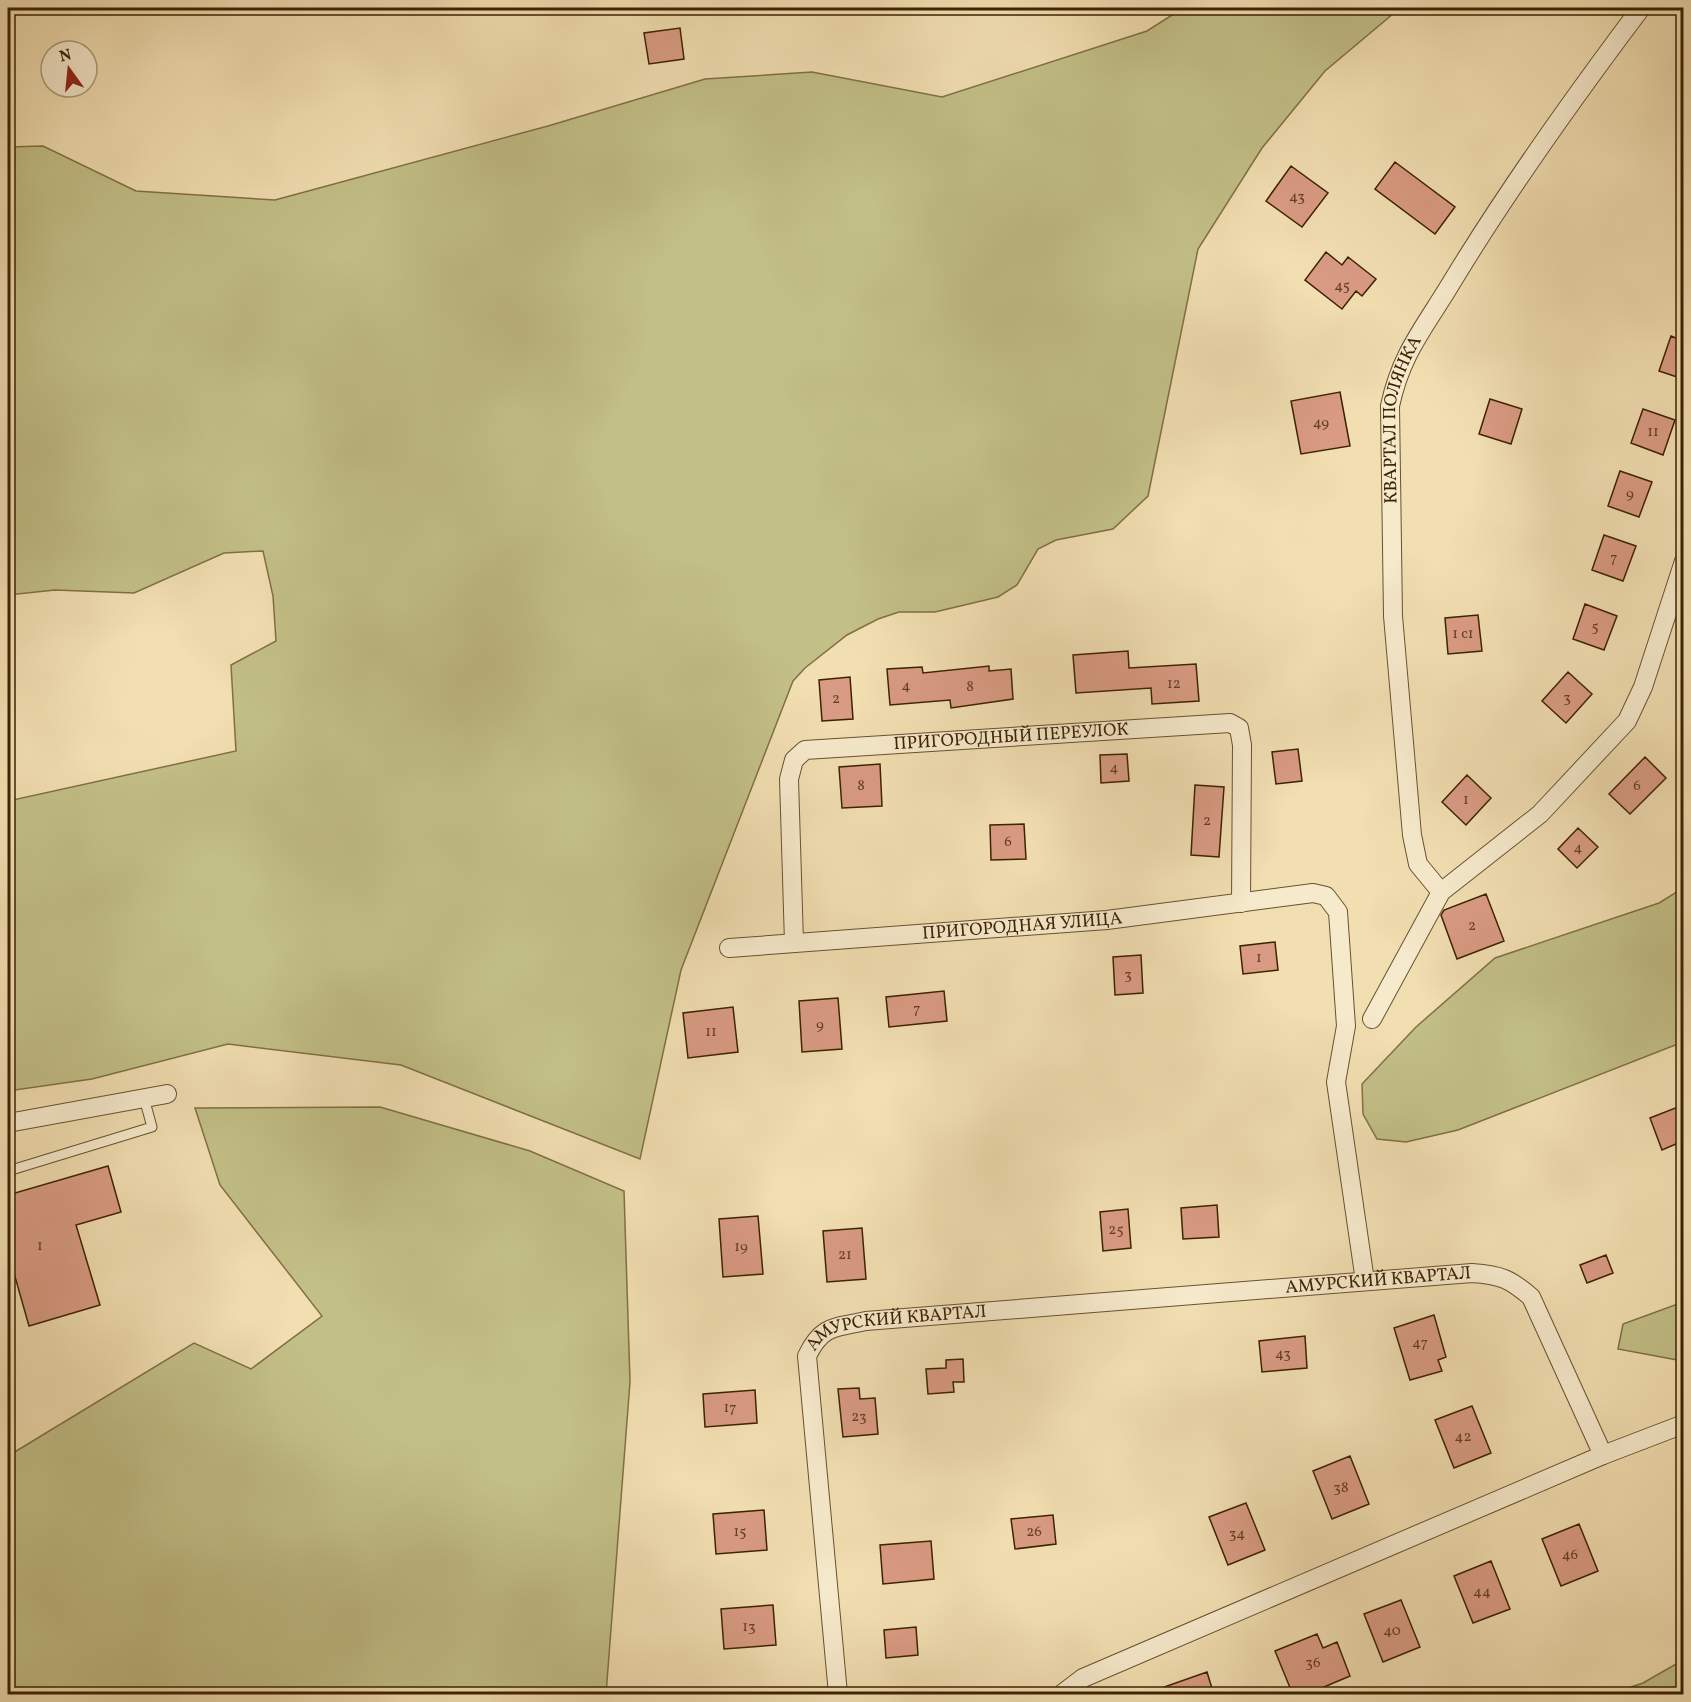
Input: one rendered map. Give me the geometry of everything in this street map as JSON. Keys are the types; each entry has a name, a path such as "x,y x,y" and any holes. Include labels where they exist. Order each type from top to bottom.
{"street":[{"name":"КВАРТАЛ ПОЛЯНКА","path":"1441,892 1418,864 1410,824 1393,616 1390,406 1396,376 1412,342 1485,227 1580,90 1641,8"},
{"path":"1372,1019 1441,892 1540,814 1627,721 1643,687 1683,561"},
{"name":"ПРИГОРОДНЫЙ ПЕРЕУЛОК","path":"794,943 789,779 794,760 805,750 1230,723 1239,728 1242,745 1241,903"},
{"name":"ПРИГОРОДНАЯ УЛИЦА","path":"729,948 1107,920 1313,893 1326,896 1338,912 1346,1026 1336,1082 1365,1281"},
{"path":"8,1122 167,1094"},
{"name":"АМУРСКИЙ КВАРТАЛ","path":"838,1695 807,1356 816,1337 835,1328 866,1321 1472,1273 1495,1275 1512,1280 1531,1297 1603,1455"},
{"path":"1062,1695 1083,1678 1603,1455 1683,1424"}],"lane":[{"path":"8,1171 152,1127 144,1098"}],"shaded area":[{"path":"1183,8 1400,8 1325,71 1262,148 1198,249 1148,496 1113,529 1056,540 1038,549 1017,585 998,597 935,612 899,612 878,619 847,635 805,668 793,681 681,970 640,1159 401,1065 228,1044 92,1079 8,1091 8,801 236,751 231,665 276,641 273,596 263,551 224,553 134,593 55,590 8,595 8,147 43,146 136,191 275,200 548,126 705,79 812,72 942,97 1147,31"},
{"path":"1683,888 1683,1042 1458,1130 1406,1142 1377,1139 1363,1114 1362,1084 1416,1027 1495,958 1659,903"},
{"path":"380,1107 530,1151 624,1191 630,1382 606,1694 8,1694 8,1456 194,1343 251,1369 322,1316 220,1185 195,1108"},
{"path":"1683,1302 1683,1361 1618,1349 1623,1324"},
{"path":"1683,1660 1683,1694 1610,1694 1643,1683"}],"building":[{"path":"680,28 684,59 649,64 644,33"},
{"path":"1395,162 1455,207 1435,234 1375,189"},
{"path":"1291,166 1328,193 1302,227 1266,201"},
{"path":"1326,252 1342,265 1348,257 1376,279 1362,296 1356,291 1342,309 1305,280"},
{"path":"1671,336 1683,341 1683,379 1659,371"},
{"path":"1340,392 1350,446 1301,454 1291,401"},
{"path":"1490,399 1522,409 1511,444 1479,434"},
{"path":"1643,409 1675,420 1663,455 1631,443"},
{"path":"1620,471 1652,482 1639,517 1608,506"},
{"path":"1604,535 1636,546 1623,581 1592,570"},
{"path":"1585,604 1617,616 1604,650 1573,639"},
{"path":"1478,615 1482,651 1448,654 1445,618"},
{"path":"1128,651 1129,668 1196,664 1199,701 1152,704 1151,688 1076,693 1073,655"},
{"path":"989,666 989,671 1011,669 1013,699 951,708 950,700 890,705 887,669 922,667 923,673"},
{"path":"1568,672 1592,694 1566,723 1542,701"},
{"path":"850,677 853,719 822,721 819,680"},
{"path":"1298,749 1302,781 1276,784 1272,752"},
{"path":"1127,754 1129,781 1101,783 1100,755"},
{"path":"1645,757 1666,778 1630,814 1609,794"},
{"path":"880,764 882,806 842,808 839,767"},
{"path":"1467,775 1491,798 1466,825 1442,802"},
{"path":"1195,785 1224,787 1219,857 1191,855"},
{"path":"1024,824 1026,859 991,860 990,825"},
{"path":"1578,828 1598,847 1577,868 1558,849"},
{"path":"1486,894 1504,941 1457,959 1441,915 1444,910"},
{"path":"1275,942 1278,970 1243,974 1240,946"},
{"path":"1141,955 1143,993 1115,995 1113,957"},
{"path":"944,991 947,1021 889,1027 886,997"},
{"path":"838,998 842,1049 802,1052 799,1001"},
{"path":"733,1007 738,1052 688,1058 683,1013"},
{"path":"1683,1105 1683,1141 1662,1150 1650,1118"},
{"path":"108,1166 121,1212 76,1225 100,1305 29,1326 8,1252 8,1195"},
{"path":"1217,1205 1219,1237 1183,1239 1181,1208"},
{"path":"1128,1209 1131,1248 1103,1251 1100,1212"},
{"path":"758,1216 763,1274 723,1277 719,1219"},
{"path":"862,1228 866,1279 827,1282 823,1231"},
{"path":"1606,1255 1613,1273 1587,1283 1580,1265"},
{"path":"1434,1315 1446,1357 1438,1360 1442,1371 1410,1380 1394,1328"},
{"path":"1305,1336 1307,1368 1262,1372 1259,1341"},
{"path":"963,1359 964,1382 953,1382 954,1392 928,1394 926,1369 946,1368 946,1360"},
{"path":"859,1388 860,1399 875,1398 878,1434 843,1437 838,1389"},
{"path":"755,1390 757,1423 705,1427 703,1394"},
{"path":"1472,1406 1491,1453 1454,1468 1435,1420"},
{"path":"1350,1456 1369,1504 1332,1519 1313,1471"},
{"path":"1246,1503 1265,1550 1228,1565 1209,1517"},
{"path":"764,1510 767,1550 716,1554 713,1514"},
{"path":"1053,1515 1056,1544 1015,1549 1011,1519"},
{"path":"1579,1524 1598,1571 1561,1586 1542,1539"},
{"path":"931,1541 934,1579 883,1584 880,1545"},
{"path":"1491,1561 1510,1609 1473,1623 1454,1576"},
{"path":"1401,1600 1420,1647 1383,1662 1364,1614"},
{"path":"773,1605 776,1645 724,1649 721,1609"},
{"path":"916,1627 918,1655 886,1658 884,1630"},
{"path":"1317,1634 1323,1648 1337,1642 1350,1676 1305,1695 1293,1695 1275,1651"},
{"path":"1207,1672 1214,1695 1150,1695 1150,1692"}]}
